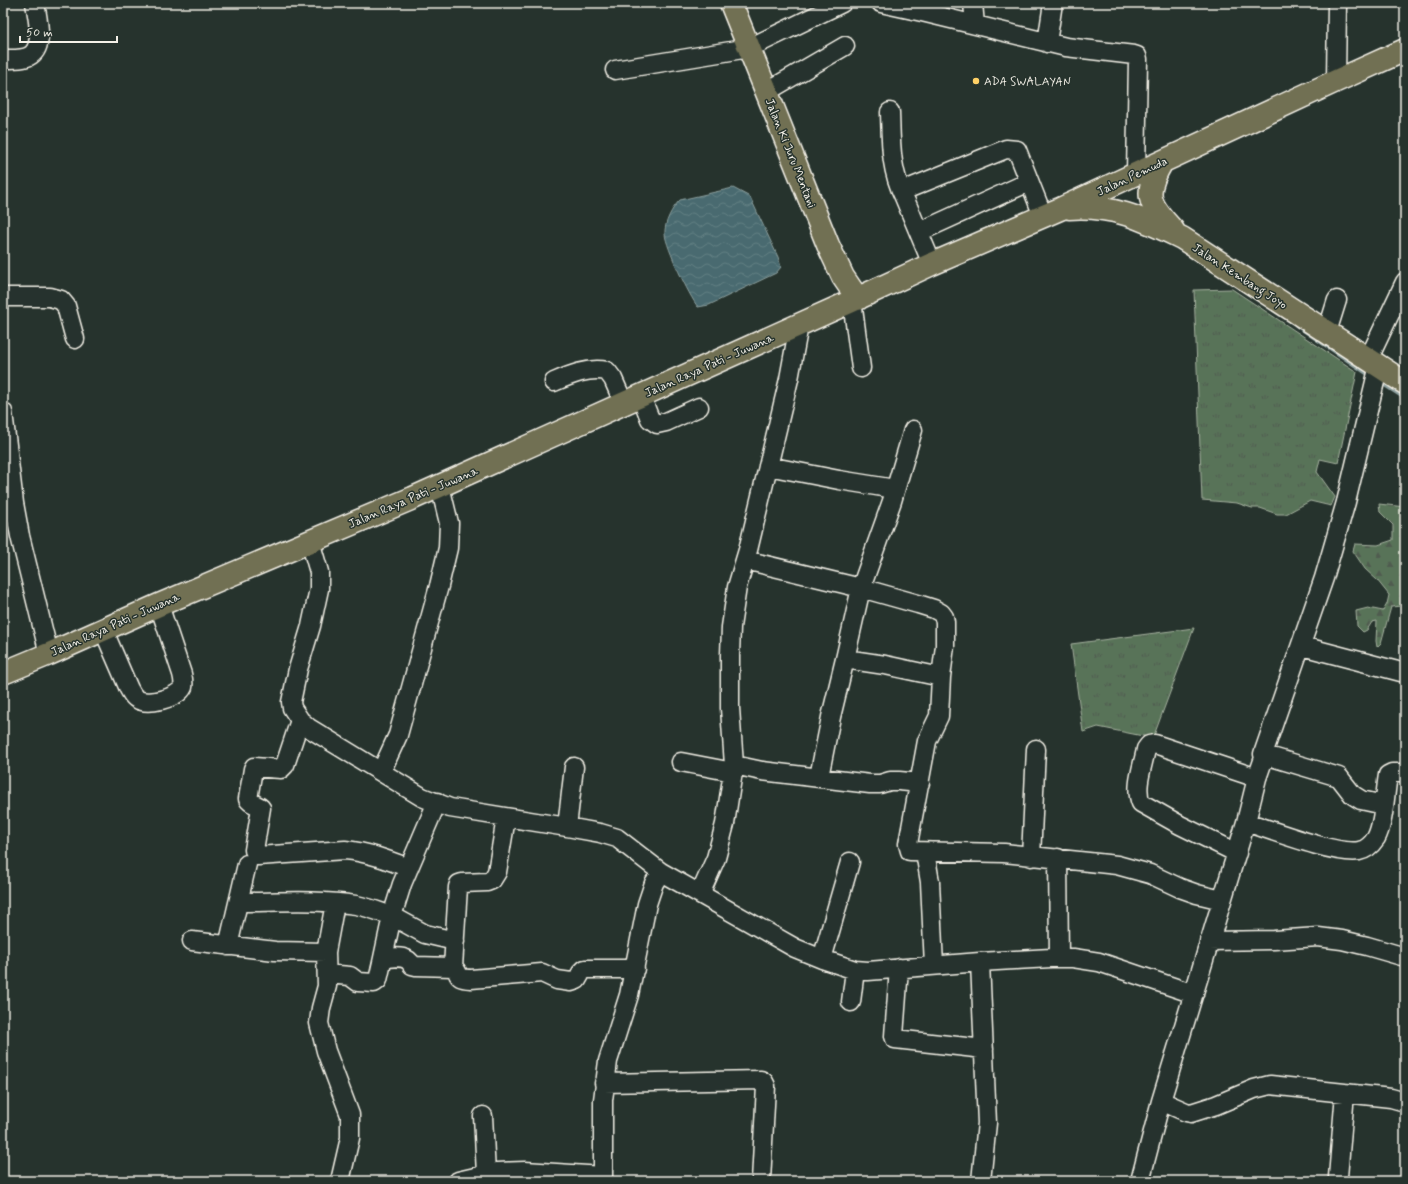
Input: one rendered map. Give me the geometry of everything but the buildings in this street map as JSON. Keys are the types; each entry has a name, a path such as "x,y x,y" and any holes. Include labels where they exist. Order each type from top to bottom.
{"main road":[{"name":"Jalan Ki Juru Mentani","path":"731,3 828,245 855,300"},
{"name":"Jalan Pemuda","path":"821,315 1136,174 1405,50"},
{"path":"1162,162 1154,175 1151,184 1152,205 1159,215 1182,238"},
{"name":"Jalan Kembang Joyo","path":"1052,212 1086,207 1102,208 1150,222 1182,238 1327,332 1375,370 1405,383"},
{"name":"Jalan Raya Pati - Juwana","path":"3,673 440,486 821,315"}],"street":[{"path":"3,59 21,58 31,55 36,49 40,40 35,3"},
{"path":"615,70 749,48 842,3"},
{"path":"881,3 1047,43 1072,48 1137,56 1136,174"},
{"path":"973,3 975,25"},
{"path":"1047,43 1053,3"},
{"path":"1336,81 1337,3"},
{"path":"766,92 845,46"},
{"path":"890,112 891,155 899,186 932,264"},
{"path":"904,197 905,190 1006,149 1017,150 1029,182 1052,212"},
{"path":"919,232 1029,182"},
{"path":"1140,1181 1160,1101 1237,853 1257,778 1265,755 1263,754 1302,646 1324,578 1341,517 1375,370 1405,282"},
{"path":"3,299 7,297 50,297 61,300 66,306 75,339"},
{"path":"855,300 861,368"},
{"path":"1327,332 1337,300"},
{"path":"700,894 716,858 725,824 733,768 730,708 730,627 737,587 745,560 789,379 799,325"},
{"path":"554,382 575,374 599,369 607,371 632,400 650,419 657,424 666,422 699,408"},
{"path":"3,412 14,503 20,536 49,654"},
{"path":"819,777 860,588 895,489 913,430"},
{"path":"768,466 895,489"},
{"path":"381,772 398,735 448,548 449,523 440,486"},
{"path":"310,541 319,572 319,589 311,626 292,693 292,708 300,720 309,728 422,797 450,808 567,827 600,833 617,838 662,872 795,948 855,970 868,971 980,962 1059,958 1080,959 1099,962 1194,994"},
{"path":"745,560 860,588 918,604 941,613 945,622 945,646 941,677 939,716 927,741 908,844 910,851 1004,853 1117,864 1159,877 1180,888 1197,894 1222,900"},
{"path":"103,629 129,689 135,698 147,702 161,700 178,694 184,684 182,674 159,605"},
{"path":"1302,646 1405,673"},
{"path":"845,659 885,665 941,677"},
{"path":"300,720 285,765 281,769 254,767 253,769 248,799 260,808 254,850 255,854 258,856 345,850 380,857 409,868"},
{"path":"1237,853 1180,825 1141,802 1138,796 1138,789 1146,749 1154,744 1257,778"},
{"path":"1031,856 1036,749"},
{"path":"1265,755 1339,777 1353,795 1361,800 1384,805"},
{"path":"681,762 870,784 880,784 890,781 920,783"},
{"path":"567,827 574,767"},
{"path":"1246,822 1339,850 1356,852 1361,851 1375,840 1380,829 1388,775 1392,773 1405,773"},
{"path":"327,974 350,976 358,982 374,983 378,980 392,916 402,884 437,802"},
{"path":"506,818 497,872 493,878 487,882 459,884 453,967 456,969 458,976 461,978 471,979 542,973 557,980 571,982 577,980 581,973 586,969 635,969"},
{"path":"925,852 930,882 934,966"},
{"path":"1058,858 1059,958"},
{"path":"822,959 850,862"},
{"path":"228,946 240,902 247,864"},
{"path":"458,1181 486,1174 525,1171 603,1178 604,1084 608,1061 629,994 647,904 654,883 662,872"},
{"path":"240,902 312,902 358,906 392,916 425,934 455,941"},
{"path":"335,903 326,952 327,986 321,1008 319,1023 326,1051 350,1115 350,1138 340,1181"},
{"path":"1209,940 1274,940 1318,937 1342,940 1405,957"},
{"path":"192,941 275,951 326,952"},
{"path":"382,958 405,958 410,960 412,965 416,966 453,967"},
{"path":"980,962 987,1123 981,1181"},
{"path":"900,968 894,1039 984,1049"},
{"path":"852,1002 855,970"},
{"path":"604,1084 761,1080 766,1086 761,1181"},
{"path":"1160,1101 1186,1112 1191,1112 1216,1105 1263,1086 1280,1085 1391,1098 1405,1102"},
{"path":"1338,1177 1345,1093"},
{"path":"483,1116 486,1174"}],"green space":[{"path":"1232,289 1357,372 1338,463 1320,459 1317,472 1335,497 1331,506 1310,501 1286,514 1277,514 1260,508 1252,508 1237,503 1202,500 1194,290"},
{"path":"1379,504 1405,507 1405,609 1402,606 1391,607 1381,643 1377,647 1377,621 1372,622 1367,630 1363,632 1357,626 1356,611 1368,608 1383,611 1387,604 1389,595 1377,580 1365,569 1353,551 1355,544 1378,545 1393,540 1393,525 1380,512"},
{"path":"1194,628 1153,738 1098,727 1083,732 1071,644"}],"water":[{"path":"733,188 750,197 778,257 781,267 776,273 709,305 698,307 684,282 669,249 665,234 667,221 671,211 680,200"}],"waterway":[{"path":"1296,325 1371,376"},
{"path":"1380,382 1405,398"}],"place":[{"name":"ADA SWALAYAN","path":"976,81"}]}
